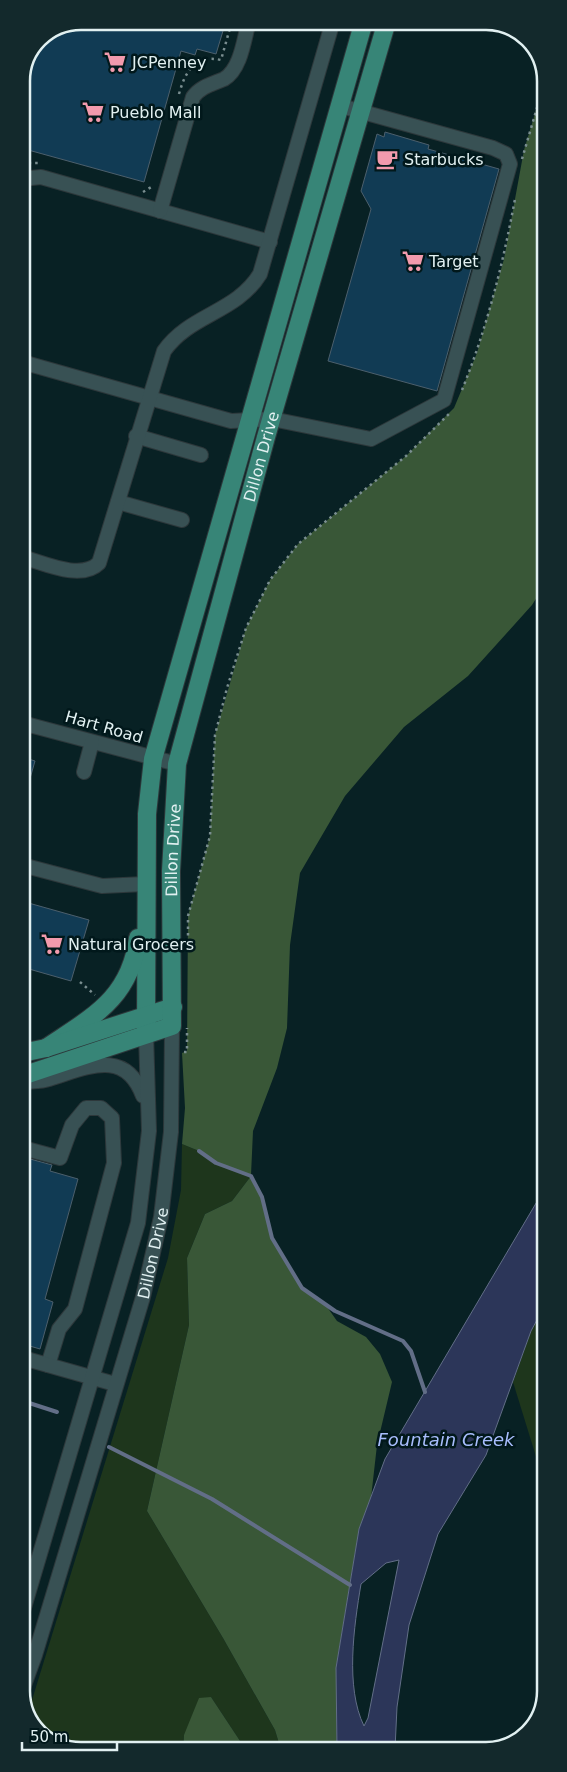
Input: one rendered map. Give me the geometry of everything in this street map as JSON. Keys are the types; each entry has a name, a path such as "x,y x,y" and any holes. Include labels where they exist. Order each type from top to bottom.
{"main road":[{"name":"Dillon Drive","path":"146,1034 145,889 147,814 154,759 361,30"},
{"name":"Dillon Drive","path":"180,1026 173,1007 171,871 177,764 272,419 384,30"},
{"path":"46,1048 104,1010 121,986 136,956 145,889"},
{"path":"30,1051 46,1048 173,1007"},
{"path":"30,1073 146,1034 180,1026"}],"street":[{"path":"160,211 193,97 197,91 225,78 234,70 245,30"},
{"path":"30,559 77,571 93,569 103,555 136,436 164,351 172,340 193,323 243,295 260,274 331,30"},
{"path":"30,364 231,421 272,419 371,439 444,400 510,164 506,154 494,148 340,106"},
{"path":"30,178 41,177 270,242"},
{"path":"136,436 201,454"},
{"path":"118,502 182,520"},
{"name":"Hart Road","path":"30,725 177,764"},
{"path":"84,772 92,742"},
{"path":"30,867 102,886 145,889"},
{"name":"Dillon Drive","path":"30,1650 143,1297 161,1217 171,1132 172,1056 180,1026"},
{"name":"Dillon Drive","path":"30,1588 94,1378 138,1223 149,1131 146,1106 146,1034"},
{"path":"30,1081 47,1080 91,1064 117,1066 127,1070 138,1081 146,1106"},
{"path":"30,1150 60,1158 72,1125 86,1108 102,1108 112,1118 114,1163 75,1309 59,1329 48,1365"},
{"path":"30,1360 115,1384"}],"path":[{"path":"178,96 184,77 191,67 202,60 221,60 229,30"},
{"path":"520,168 537,108"},
{"path":"30,163 40,163"},
{"path":"137,191 148,190 154,183"},
{"path":"462,390 477,354 504,259 516,195"},
{"path":"188,944 188,916 210,836 215,735 246,628 270,580 298,544 406,456 454,408"},
{"path":"80,982 95,995 98,990"},
{"path":"172,1056 187,1052 180,1026"}],"green space":[{"path":"537,107 537,597 468,676 404,727 345,796 300,873 290,945 287,1028 277,1068 253,1131 251,1175 262,1197 272,1238 302,1288 325,1304 337,1321 366,1337 380,1354 392,1382 377,1445 371,1498 359,1529 336,1668 337,1742 279,1742 275,1730 223,1638 147,1511 189,1325 187,1258 205,1214 232,1201 251,1176 216,1163 199,1151 182,1144 185,1108 182,1053 187,1051 188,916 210,836 215,735 246,628 270,580 298,544 406,456 454,408 477,353 504,259 524,150"},
{"path":"182,1144 199,1151 216,1163 251,1176 232,1201 205,1214 187,1258 189,1325 147,1511 223,1638 275,1730 279,1742 241,1742 211,1697 184,1735 184,1742 77,1742 61,1738 50,1732 35,1714 31,1702 168,1258 181,1190"},
{"path":"537,1320 537,1460 513,1382 531,1331"},
{"path":"211,1697 241,1742 184,1742 184,1735 199,1698"}],"water":[{"name":"Fountain Creek","path":"537,1202 537,1320 531,1331 486,1455 438,1534 409,1625 397,1707 395,1742 337,1742 336,1668 359,1529 385,1459","holes":["399,1560 368,1718 364,1726 358,1710 353,1675 354,1637 361,1584 386,1563"]}],"building":[{"name":"Pueblo Mall","path":"223,30 216,54 197,49 195,55 181,51 144,182 30,150 30,81 34,61 45,45 61,34 71,31"},
{"path":"385,132 429,145 428,149 499,169 437,391 328,361 371,209 361,191 377,134 384,137"},
{"path":"30,759 35,761 30,778"},
{"name":"Natural Grocers","path":"30,903 89,920 71,981 30,969"},
{"path":"30,1159 52,1165 50,1171 78,1179 45,1299 53,1302 40,1349 30,1346"}],"waterway":[{"path":"199,1151 216,1163 251,1176 262,1197 272,1238 302,1288 335,1311 403,1341 411,1351 425,1392"},
{"path":"30,1403 57,1412"},
{"path":"109,1447 212,1499 350,1585"}],"place":[{"name":"JCPenney","path":"115,62"},
{"name":"Pueblo Mall","path":"93,112"},
{"name":"Starbucks","path":"387,159"},
{"name":"Target","path":"413,261"},
{"name":"Natural Grocers","path":"52,944"}]}
